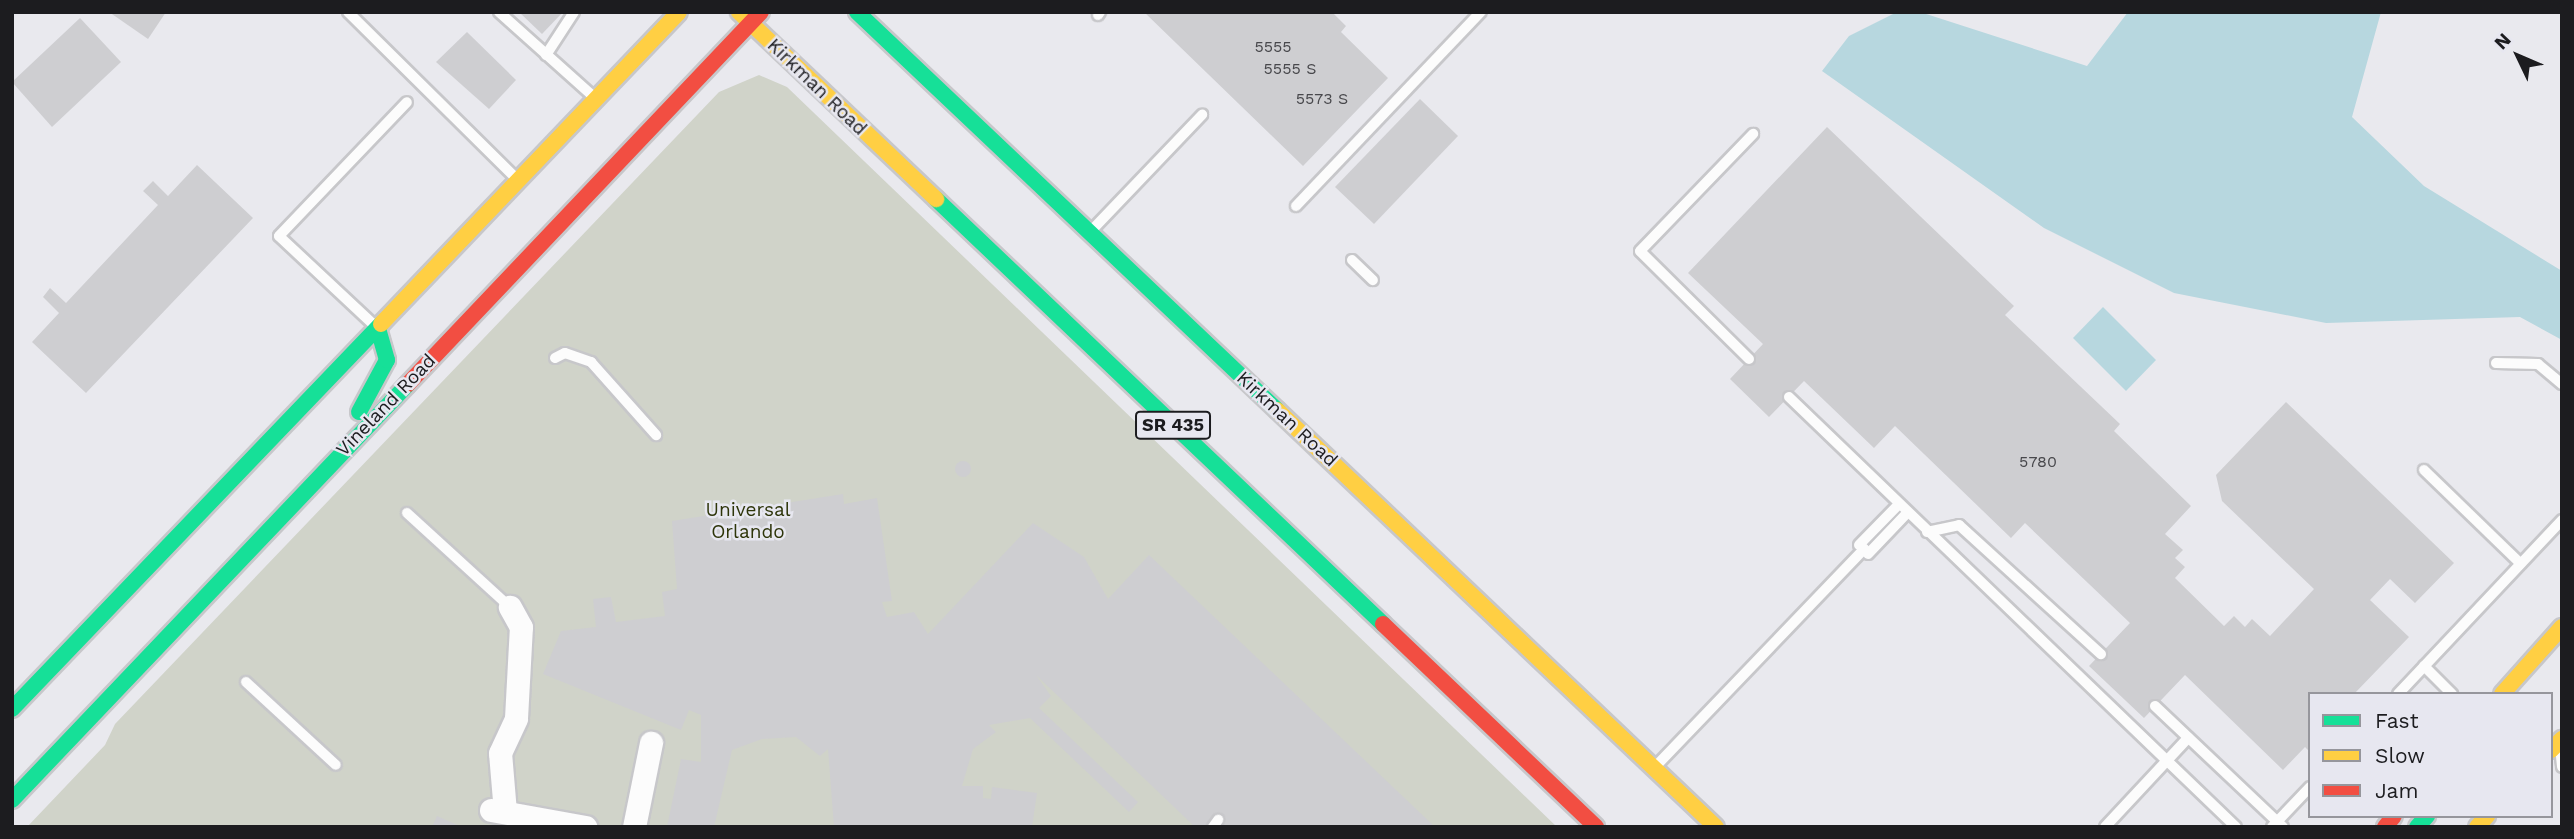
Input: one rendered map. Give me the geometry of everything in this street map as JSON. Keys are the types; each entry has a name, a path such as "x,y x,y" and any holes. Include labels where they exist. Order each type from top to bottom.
{"main road":[{"path":"12,709 679,12"},
{"name":"Kirkman Road","path":"857,12 1716,827"},
{"name":"Kirkman Road","path":"750,16 1596,827"},
{"name":"Vineland Road","path":"12,800 750,16"},
{"path":"306,488 382,379 387,360 378,329"},
{"path":"2504,692 2561,627"},
{"path":"2525,692 2561,627"}],"street":[{"path":"510,607 521,627 516,718 499,761 498,811 585,827"},
{"path":"634,827 651,743"}],"lane":[{"path":"348,12 519,181"},
{"path":"499,12 597,99"},
{"path":"545,55 574,12"},
{"path":"1296,206 1481,12"},
{"path":"378,329 279,236 407,102"},
{"path":"1090,233 1202,115"},
{"path":"1749,359 1640,251 1753,135"},
{"path":"1352,260 1373,280"},
{"path":"555,358 565,353 591,362 656,435"},
{"path":"2496,363 2538,364 2562,384"},
{"path":"1789,397 1898,505 2236,827"},
{"path":"2424,470 2520,563"},
{"path":"1655,768 1864,549 1898,505"},
{"path":"407,513 510,607"},
{"path":"1864,549 1908,513"},
{"path":"2400,692 2562,520"},
{"path":"1927,532 1959,525 2101,654"},
{"path":"2424,666 2450,692"},
{"path":"246,682 336,765"},
{"path":"2155,706 2277,825 2308,789"},
{"path":"2105,827 2189,738"},
{"path":"2558,743 2562,767"}],"green space":[{"name":"Universal Orlando","path":"759,75 787,87 1557,827 27,827 105,745 115,724 719,92"}],"water":[{"path":"1897,12 1920,12 2087,66 2128,12 2381,12 2352,117 2424,186 2562,271 2562,340 2520,317 2326,323 2174,293 2044,228 1822,71 1849,36"},
{"path":"2103,307 2156,360 2126,391 2073,338"}],"building":[{"path":"109,12 166,12 148,39"},
{"path":"519,12 563,12 542,34"},
{"path":"1144,12 1332,12 1346,26 1341,32 1388,78 1303,166"},
{"path":"80,18 121,62 52,127 12,82"},
{"path":"467,32 516,80 489,109 436,62"},
{"path":"1420,99 1458,136 1374,224 1335,187"},
{"path":"1827,127 2014,306 2005,315 2120,424 2114,431 2191,506 2165,534 2183,550 2175,558 2185,567 2175,578 2224,626 2234,616 2245,627 2252,619 2270,636 2314,589 2222,501 2216,475 2286,402 2454,563 2415,603 2390,579 2370,600 2409,637 2356,692 2308,692 2308,750 2305,747 2283,770 2185,675 2144,718 2089,666 2130,623 2025,523 2011,538 1895,426 1874,448 1804,381 1769,417 1730,379 1763,344 1688,273"},
{"path":"197,165 253,218 86,393 32,342 59,313 43,297 50,288 66,303 158,205 143,191 153,181 168,196"},
{"path":"960,461 966,461 971,469 969,475 960,477 955,472 955,466"},
{"path":"843,494 844,504 877,498 892,601 882,602 887,617 914,612 928,634 1033,523 1084,557 1108,599 1149,555 1435,827 1195,827 1036,675 1051,696 1039,708 1138,802 1129,812 1030,718 989,725 996,732 973,749 962,786 983,786 983,798 991,799 992,787 1037,793 1032,827 834,827 828,749 820,756 796,737 762,739 732,750 714,827 667,827 681,759 701,762 701,715 689,710 681,730 543,674 561,631 596,627 593,599 611,597 616,622 665,616 662,592 677,589 672,521"},
{"path":"437,816 462,827 432,827"}],"traffic: fast":[{"path":"857,12 1277,410"},
{"path":"936,199 1383,624"},
{"path":"12,709 381,324"},
{"path":"359,412 387,360 378,329"},
{"path":"12,800 407,385"},
{"path":"2417,827 2425,818"}],"traffic: slow":[{"path":"381,324 679,12"},
{"path":"739,12 936,199"},
{"path":"1277,410 1716,827"},
{"path":"2504,692 2562,627"},
{"path":"2553,748 2562,739"},
{"path":"2477,827 2485,818"}],"traffic: jam":[{"path":"407,385 761,12"},
{"path":"1383,624 1596,827"},
{"path":"2385,827 2392,818"}]}
